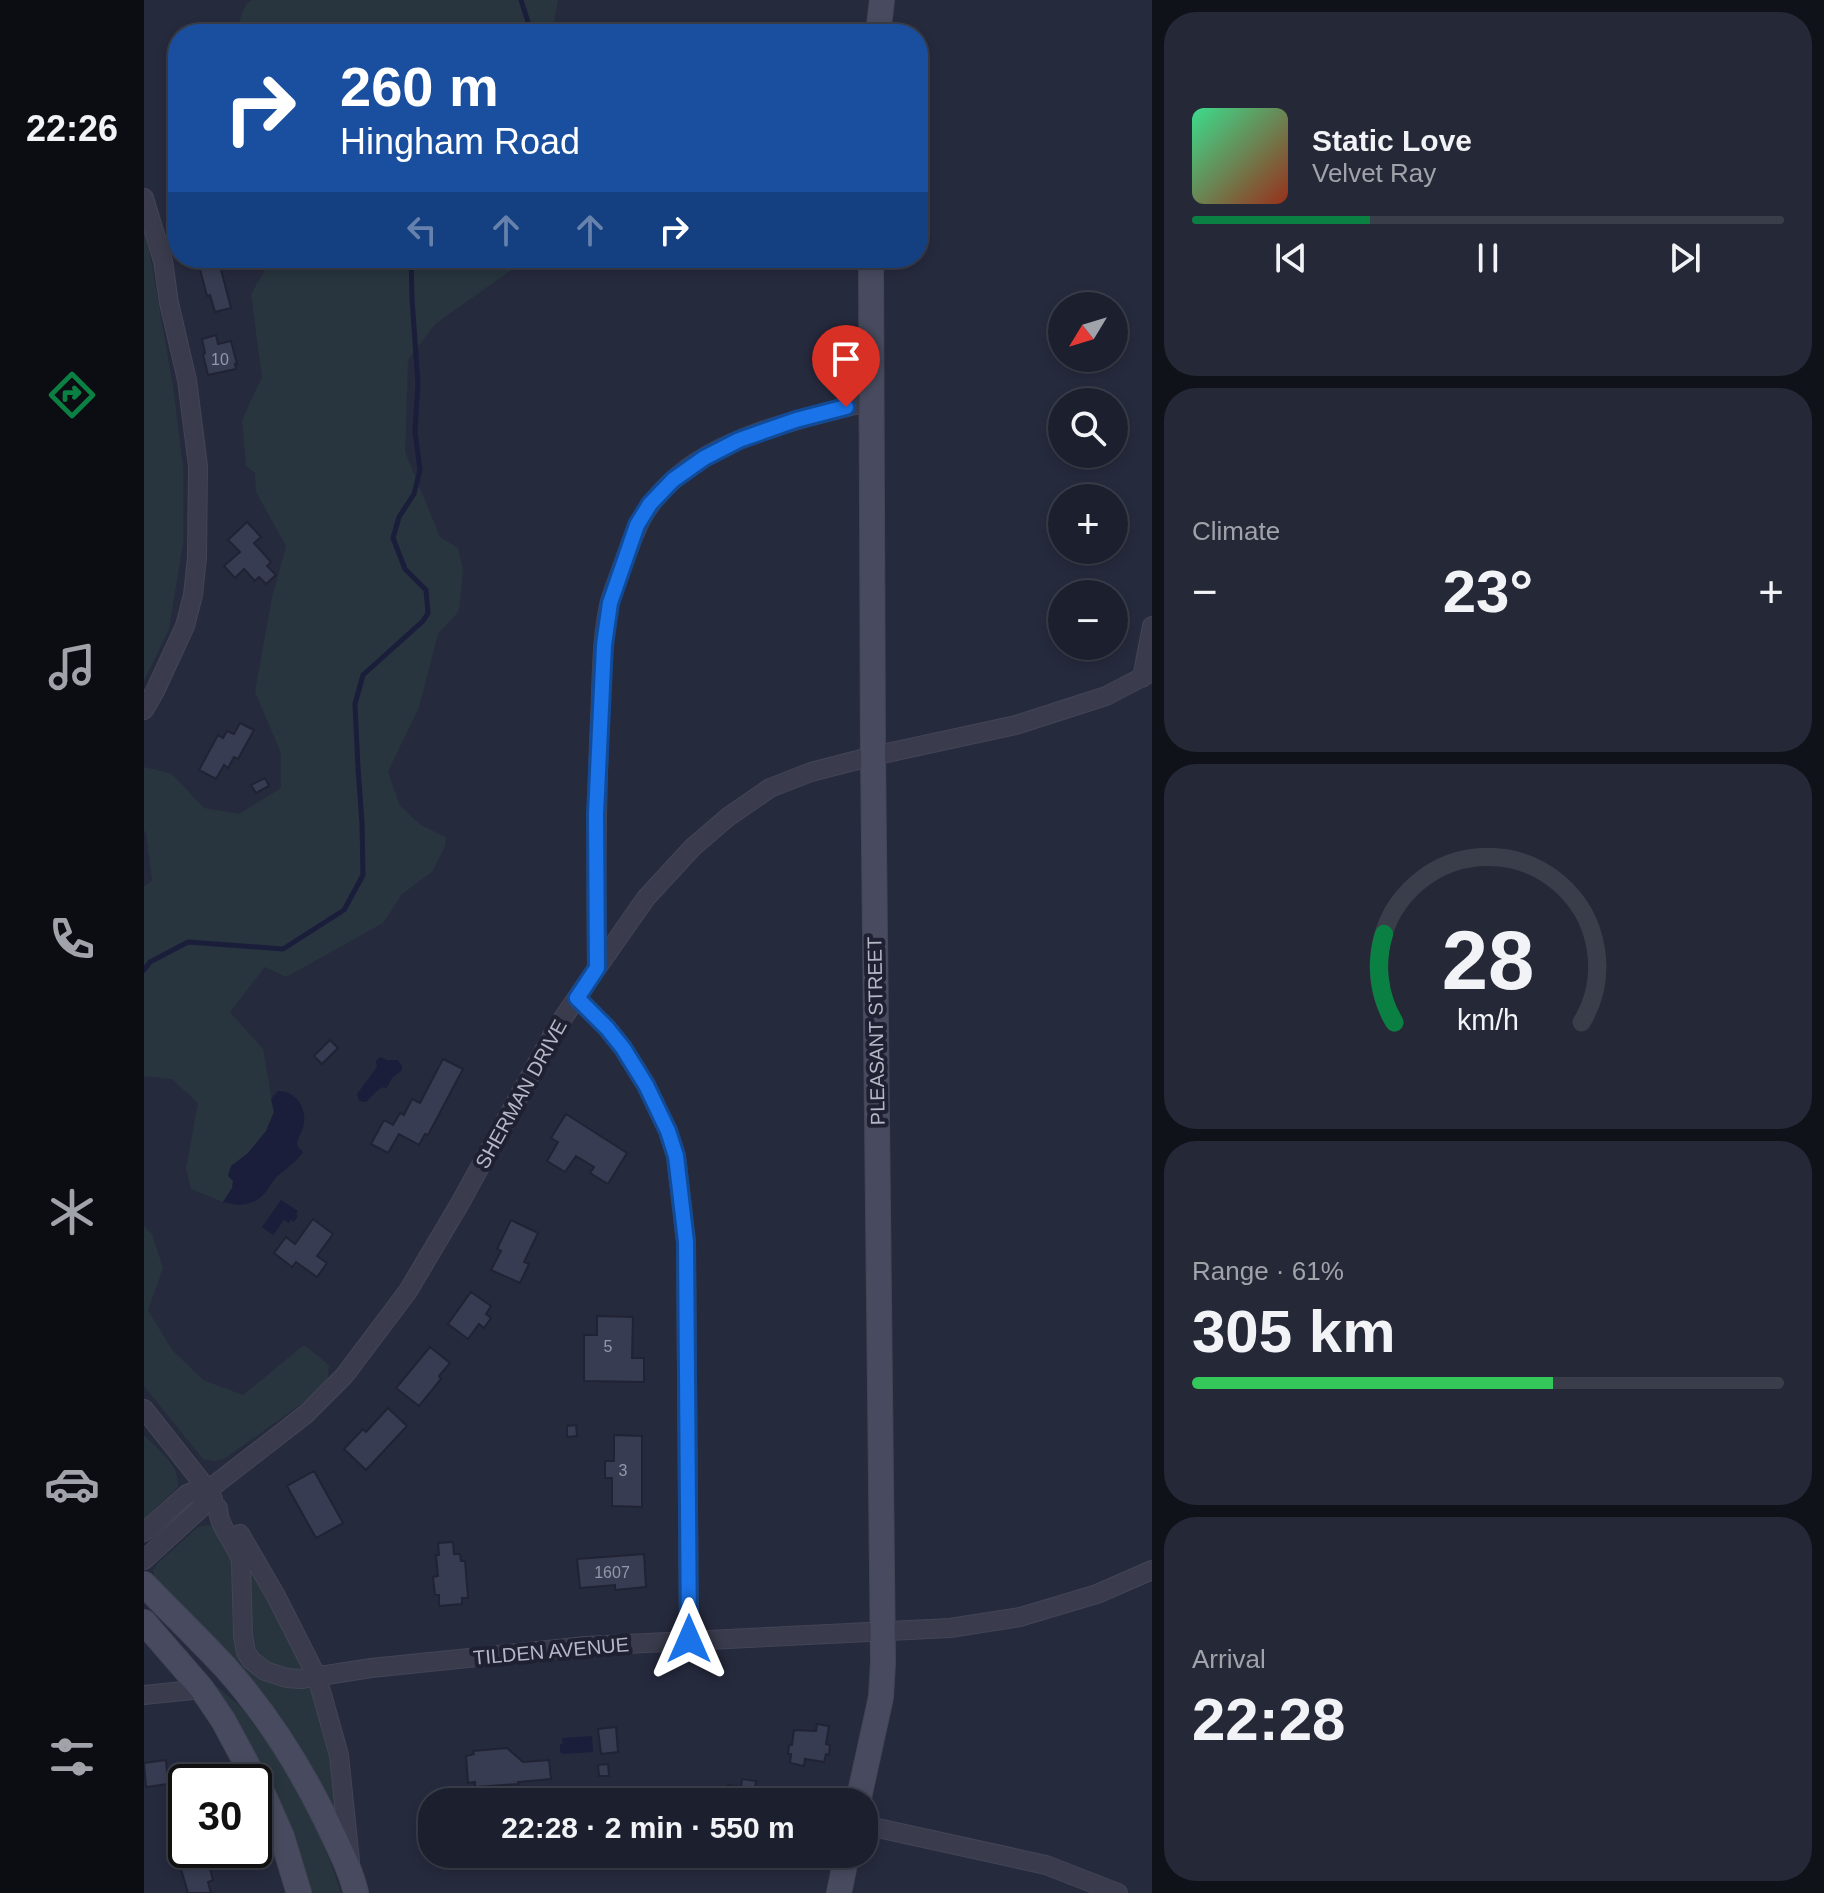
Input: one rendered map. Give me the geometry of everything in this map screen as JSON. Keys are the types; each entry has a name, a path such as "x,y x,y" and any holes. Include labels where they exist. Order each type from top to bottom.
{"street":[{"path":"879,24 882,0"},
{"path":"144,198 163,261 169,303 187,380 198,466 198,512 193,595 185,626 144,710"},
{"name":"PLEASANT STREET","path":"861,1788 881,1697 883,1662 871,268"},
{"path":"597,968 596,814 604,645 610,603 637,525 650,504 673,480 704,458 739,440 796,420 871,401"},
{"path":"1147,675 1152,626"},
{"name":"SHERMAN DRIVE","path":"144,1560 200,1509 208,1490 306,1414 343,1377 408,1291 557,1027 646,898 693,847 728,817 770,788 811,772 1016,725 1106,696 1147,675"},
{"path":"577,998 607,1028 638,1073 668,1131 676,1156 686,1242 689,1639"},
{"path":"144,1409 208,1490 218,1508 229,1515 276,1596 317,1677 339,1755 354,1884"},
{"name":"SHERMAN DRIVE","path":"144,1532 187,1494 208,1490"},
{"name":"TILDEN AVENUE","path":"218,1508 221,1522 241,1561 244,1644 258,1667 287,1678 586,1646 950,1628 1020,1617 1097,1594 1152,1570"},
{"path":"144,1584 244,1689 293,1757 354,1884"},
{"path":"144,1622 202,1689 223,1720 264,1796 282,1837 299,1893"},
{"path":"144,1695 202,1689"},
{"path":"878,1828 1046,1865 1118,1893"},
{"path":"839,1893 844,1868"}],"shaded area":[{"path":"252,0 558,0 554,24 238,24 246,4"},
{"path":"144,233 174,393 183,467 183,543 169,629 144,681"},
{"path":"266,268 513,268 435,324 408,360 405,452 440,537 458,548 463,570 459,611 438,634 419,707 388,772 400,806 421,825 446,837 445,846 432,872 402,894 383,923 286,977 265,967 230,1012 263,1049 274,1112 266,1131 248,1153 223,1202 191,1189 186,1168 198,1103 172,1079 144,1076 144,887 152,880 144,830 144,767 172,774 204,808 239,814 281,788 281,753 255,692 272,597 286,546 256,492 255,473 246,466 242,420 262,377 251,294"},
{"path":"144,1226 152,1234 163,1268 148,1310 172,1350 203,1380 243,1395 304,1345 329,1365 328,1379 300,1405 224,1459 203,1459 144,1386"},
{"path":"144,1435 172,1465 178,1487 144,1519"},
{"path":"214,1526 233,1559 232,1620 242,1659 250,1670 268,1682 310,1689 332,1763 335,1809 154,1575 153,1570 158,1563 198,1527"},
{"path":"251,1568 289,1640 300,1671 267,1663 253,1648"},
{"path":"144,1609 213,1683 243,1709 270,1747 312,1820 341,1893 306,1893 295,1855 272,1818 272,1764 238,1764"}],"water":[{"path":"380,1057 398,1060 402,1070 392,1078 386,1089 379,1089 366,1102 359,1101 357,1094 377,1067 376,1061"},
{"path":"278,1091 290,1094 301,1105 304,1123 297,1142 303,1152 276,1177 259,1199 242,1205 223,1202 232,1188 233,1181 228,1176 231,1166 248,1153 266,1131 274,1112 271,1099"},
{"path":"281,1200 298,1211 298,1216 294,1222 284,1220 273,1235 262,1227"},
{"path":"592,1736 593,1752 560,1752 562,1738"}],"building":[{"path":"200,268 221,268 231,308 215,312 210,295 207,296"},
{"path":"216,335 218,344 231,341 236,369 208,375 202,339"},
{"path":"247,522 261,537 254,543 271,562 267,566 276,575 266,584 259,577 255,581 244,569 235,578 224,566 240,552 228,540"},
{"path":"240,723 254,730 238,759 234,757 228,768 224,765 216,779 199,770 218,735 223,738 227,731 234,734"},
{"path":"265,778 269,786 256,793 251,785"},
{"path":"330,1040 338,1048 322,1064 314,1056"},
{"path":"443,1059 463,1069 428,1135 425,1134 419,1145 399,1134 388,1153 371,1144 384,1120 393,1125 400,1113 404,1115 412,1099 420,1103"},
{"path":"566,1114 627,1153 608,1184 590,1173 594,1167 576,1156 565,1172 547,1161 558,1142 551,1138"},
{"path":"313,1219 333,1234 317,1256 327,1263 317,1277 296,1262 292,1267 274,1253 286,1237 295,1244"},
{"path":"511,1220 538,1233 524,1262 529,1264 520,1283 491,1270"},
{"path":"471,1292 491,1306 486,1314 491,1318 484,1328 479,1324 468,1339 448,1324"},
{"path":"597,1316 633,1317 632,1358 644,1358 644,1382 584,1381 584,1335 597,1335"},
{"path":"430,1347 450,1363 419,1406 396,1388"},
{"path":"388,1408 407,1426 366,1470 344,1449 363,1429 366,1432"},
{"path":"576,1425 577,1436 567,1437 567,1426"},
{"path":"614,1435 642,1436 642,1507 612,1506 612,1478 605,1478 605,1461 614,1461"},
{"path":"314,1471 343,1523 316,1538 287,1486"},
{"path":"453,1542 454,1554 460,1554 461,1561 465,1561 468,1598 462,1598 462,1604 439,1606 433,1577 438,1576 438,1543"},
{"path":"644,1554 646,1587 615,1590 615,1585 580,1588 577,1559"},
{"path":"817,1724 829,1726 826,1744 830,1745 829,1755 826,1754 824,1762 805,1759 804,1766 790,1763 789,1745 792,1745 794,1730 816,1731"},
{"path":"616,1727 618,1752 601,1754 598,1729"},
{"path":"507,1748 523,1762 549,1760 551,1779 475,1787 475,1782 468,1783 466,1756 474,1754 473,1751"},
{"path":"166,1760 168,1784 146,1787 144,1763"},
{"path":"608,1764 609,1776 599,1776 598,1765"},
{"path":"742,1779 756,1781 755,1788 728,1788 728,1785 741,1787"},
{"path":"210,1868 213,1880 208,1882 211,1893 188,1893 181,1869"}],"waterway":[{"path":"521,0 529,24"},
{"path":"144,970 150,962 188,942 283,949 344,910 363,875 355,704 363,675 428,613 426,590 405,569 393,538 399,517 414,494 420,470 415,431 418,383 411,268"}],"route":[{"path":"689,1639 686,1242 676,1156 646,1085 623,1048 577,998 597,968 596,814 604,645 610,603 637,525 650,504 673,480 704,458 739,440 846,407"}]}
